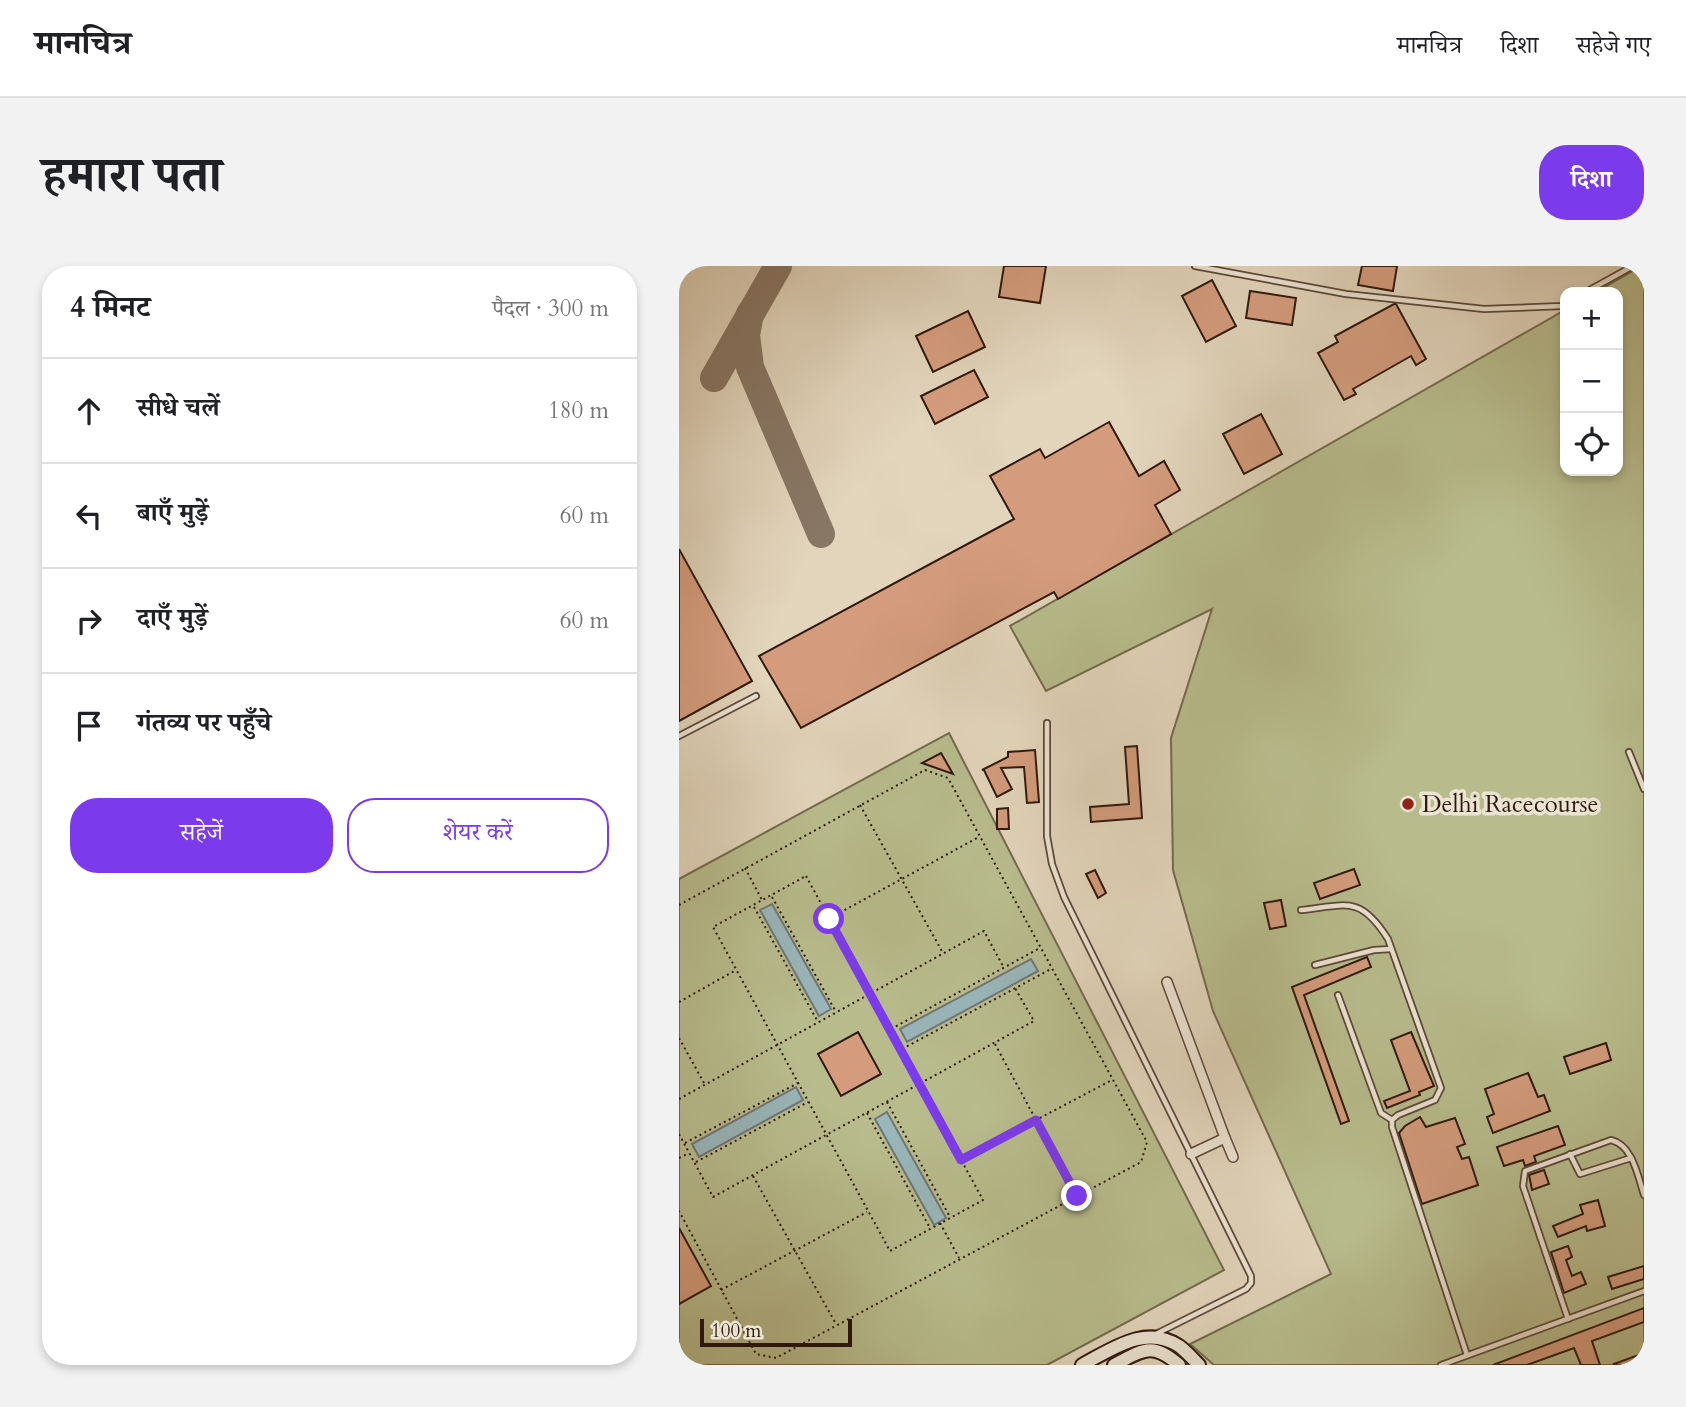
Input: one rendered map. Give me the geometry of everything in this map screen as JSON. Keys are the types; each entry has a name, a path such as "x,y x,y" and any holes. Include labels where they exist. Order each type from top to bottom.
{"main road":[{"path":"1083,1365 1132,1339 1153,1336 1178,1345 1199,1365"},
{"path":"1114,1365 1138,1352 1151,1349 1164,1351 1179,1365"}],"street":[{"path":"1167,982 1233,1157"},
{"path":"1191,1154 1225,1138"}],"lane":[{"path":"1195,266 1346,294 1484,309 1560,306"},
{"path":"1595,287 1633,266"},
{"path":"680,735 756,696"},
{"path":"1047,723 1047,836 1052,864 1064,897 1251,1276 1251,1283 1246,1289 1153,1336 1138,1352"},
{"path":"1629,752 1644,789"},
{"path":"1301,910 1350,904 1363,909 1377,922 1391,949 1441,1088 1435,1100 1392,1120"},
{"path":"1315,965 1374,950 1391,949"},
{"path":"1338,995 1381,1113 1392,1120"},
{"path":"1392,1120 1424,1229 1467,1355"},
{"path":"1568,1319 1523,1186 1525,1171 1611,1140 1622,1145 1631,1158 1644,1195"},
{"path":"1570,1154 1580,1174 1631,1158"},
{"path":"1441,1365 1644,1291"}],"path":[{"path":"679,905 925,770 949,778 1147,1142 1141,1162 776,1358 756,1354 679,1212"},
{"path":"860,805 944,954"},
{"path":"829,919 980,836"},
{"path":"745,869 762,901"},
{"path":"806,876 983,1200 890,1251 713,927 762,901 806,876"},
{"path":"772,895 836,1013"},
{"path":"753,905 818,1023"},
{"path":"679,1099 984,932 1004,968"},
{"path":"890,1030 1041,947"},
{"path":"901,1050 1052,968"},
{"path":"679,1002 737,970"},
{"path":"679,1134 713,1197 1034,1021 1015,988"},
{"path":"679,1038 705,1084"},
{"path":"994,1043 1077,1196"},
{"path":"961,1160 1113,1079"},
{"path":"684,1144 799,1082"},
{"path":"694,1163 809,1101"},
{"path":"887,1102 950,1218"},
{"path":"867,1113 930,1229"},
{"path":"679,1158 689,1153"},
{"path":"753,1175 836,1325"},
{"path":"720,1291 869,1211"},
{"path":"940,1223 959,1259"}],"green space":[{"name":"Delhi Racecourse","path":"1633,271 1644,273 1644,1365 1214,1365 1190,1344 1331,1274 1213,1011 1173,870 1171,738 1212,609 1046,691 1010,626 1560,313 1560,476 1623,476 1623,287 1605,287"},
{"path":"949,733 1224,1270 1047,1365 679,1365 679,879"}],"water":[{"path":"772,904 831,1009 819,1016 760,910"},
{"path":"1031,959 1038,971 907,1042 900,1029"},
{"path":"796,1087 803,1100 699,1157 692,1144"},
{"path":"887,1112 946,1218 934,1225 875,1119"}],"building":[{"path":"1004,266 1046,266 1040,303 999,297"},
{"path":"1362,266 1397,266 1393,291 1358,285"},
{"path":"1212,280 1236,326 1206,342 1182,296"},
{"path":"1250,291 1296,298 1292,325 1246,318"},
{"path":"1394,304 1426,359 1416,365 1411,356 1353,389 1356,394 1344,400 1318,353 1338,342 1335,336"},
{"path":"968,311 985,347 933,372 916,336"},
{"path":"974,370 988,397 935,424 921,396"},
{"path":"1261,414 1282,454 1244,474 1223,434"},
{"path":"1109,422 1139,476 1164,461 1180,490 1155,505 1171,534 1058,599 1054,592 801,728 759,656 1014,519 990,476 1040,449 1045,458"},
{"path":"679,549 752,681 679,721"},
{"path":"1137,746 1142,818 1091,822 1090,807 1129,804 1125,747"},
{"path":"1035,750 1039,802 1027,803 1024,767 1001,768 1012,789 997,797 982,770 1008,757 1008,752"},
{"path":"941,753 953,774 922,763"},
{"path":"1008,808 1009,829 997,829 997,809"},
{"path":"1354,869 1360,885 1320,899 1314,883"},
{"path":"1095,870 1106,893 1098,898 1086,874"},
{"path":"1281,900 1286,926 1270,929 1264,903"},
{"path":"1367,957 1371,967 1304,995 1349,1121 1341,1124 1292,987"},
{"path":"858,1032 881,1074 841,1096 818,1054"},
{"path":"1411,1032 1434,1086 1419,1092 1420,1095 1387,1108 1384,1101 1410,1091 1391,1040"},
{"path":"1606,1043 1611,1060 1570,1074 1564,1057"},
{"path":"1528,1073 1538,1097 1544,1095 1550,1111 1493,1133 1487,1117 1494,1114 1485,1089"},
{"path":"1420,1117 1426,1127 1455,1118 1465,1144 1457,1147 1462,1159 1469,1157 1478,1185 1422,1204 1399,1133"},
{"path":"1558,1126 1565,1145 1534,1156 1536,1162 1525,1166 1523,1160 1504,1166 1497,1147"},
{"path":"1544,1170 1549,1184 1532,1190 1529,1175"},
{"path":"1598,1200 1605,1226 1587,1231 1586,1226 1558,1237 1553,1226 1583,1214 1580,1205"},
{"path":"679,1228 711,1286 679,1304"},
{"path":"1568,1246 1572,1257 1566,1260 1572,1276 1581,1272 1586,1284 1564,1293 1551,1252"},
{"path":"1644,1266 1644,1279 1612,1289 1608,1277"},
{"path":"1644,1308 1644,1322 1592,1341 1600,1365 1581,1365 1574,1348 1527,1365 1493,1365"},
{"path":"1644,1353 1644,1365 1614,1364"}],"taxiway":[{"path":"714,378 778,266"},
{"path":"750,314 746,335 750,367 821,534"}],"place":[{"name":"Delhi Racecourse","path":"1408,804"}],"route":[{"path":"829,919 961,1160 1036,1120 1077,1196"}]}
